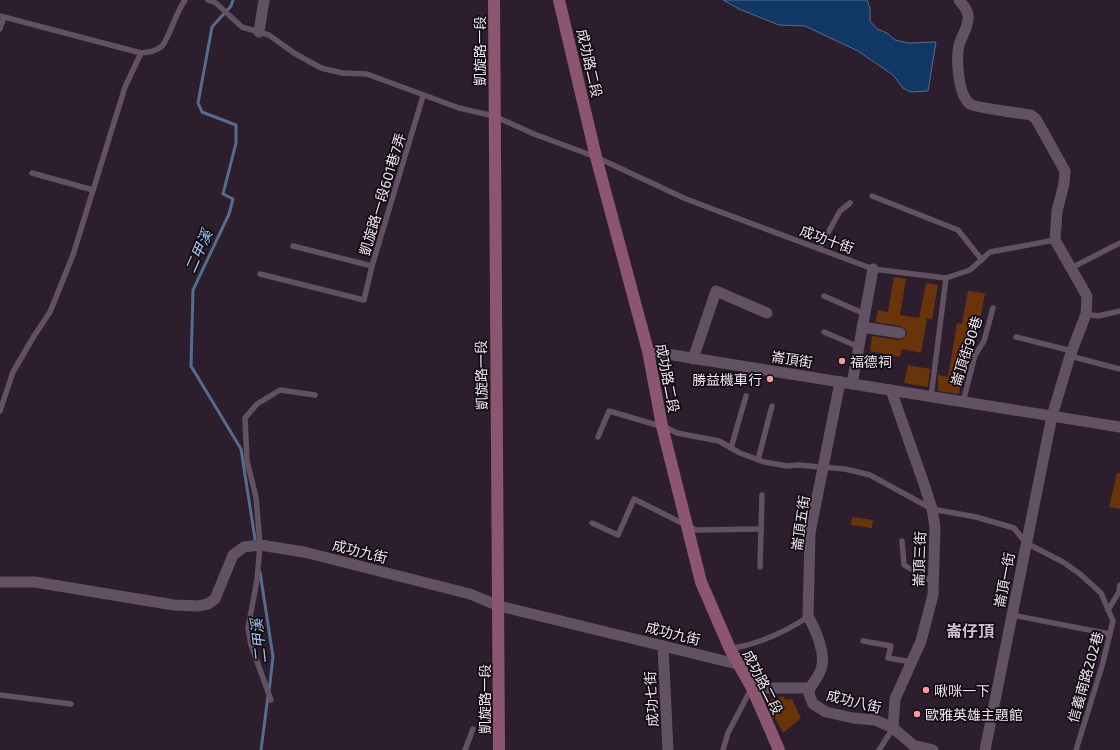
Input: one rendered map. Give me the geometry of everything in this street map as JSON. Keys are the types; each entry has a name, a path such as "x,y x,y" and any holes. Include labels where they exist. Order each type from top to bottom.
{"street":[{"path":"259,32 264,0"},
{"name":"凱旋路一段","path":"494,0 499,750"},
{"name":"成功路二段","path":"559,0 596,157 648,352 662,426 700,582 737,664 752,688 779,750"},
{"path":"959,0 966,8 968,16 967,28 959,46 959,86 962,94 970,104 1030,115 1036,119 1065,171 1064,184 1057,211 1055,240 1087,296 1086,314"},
{"path":"852,384 873,269"},
{"path":"693,359 716,291 767,313"},
{"name":"崙頂一街","path":"985,750 1052,416 1071,354 1086,314"},
{"path":"862,327 900,333"},
{"name":"崙頂街","path":"648,352 1120,427"},
{"name":"崙頂五街","path":"810,688 820,674 823,664 814,625 808,617 810,533 840,382"},
{"name":"崙頂三街","path":"891,390 932,509 935,527 933,595 921,641 895,699 893,728"},
{"name":"成功九街","path":"0,582 35,582 174,605 198,606 208,604 215,599 234,555 244,547 260,545 304,552 470,594 499,606 737,664"},
{"name":"成功七街","path":"663,646 668,750"},
{"name":"成功八街","path":"752,688 810,688 809,694 813,704 826,712 852,718 875,720 893,728 913,748 933,750"}],"lane":[{"path":"0,29 2,16 141,53 153,51 162,46 179,8 185,0"},
{"name":"成功十街","path":"208,0 221,8 242,27 269,35 294,53 321,68 342,73 367,74 423,96 459,108 494,116 534,134 596,157 686,199 873,269 946,278 970,270 990,252 1055,240"},
{"path":"0,411 13,372 50,312 73,255 125,87 141,53"},
{"name":"凱旋路一段601巷7弄","path":"293,246 372,266 423,96"},
{"path":"32,173 93,190"},
{"path":"872,196 958,230 982,260"},
{"path":"819,249 840,211 850,202"},
{"path":"1071,268 1120,243"},
{"path":"260,274 364,300 372,266"},
{"path":"931,397 946,278"},
{"path":"824,296 865,314"},
{"name":"崙頂街90巷","path":"963,402 975,355 984,340 992,308"},
{"path":"1086,314 1098,316 1120,311"},
{"path":"824,332 859,347"},
{"path":"1016,337 1120,369"},
{"path":"271,700 251,645 248,628 257,580 260,545 256,497 247,461 245,418 257,404 280,390 315,395"},
{"path":"731,448 746,396"},
{"path":"758,460 772,406"},
{"path":"598,437 609,411 662,426 676,432 719,440 740,453 758,460 787,466 798,465 845,469 870,475 932,509 976,517 1014,528 1026,543"},
{"path":"760,567 762,495"},
{"path":"592,523 618,536 634,499 687,524 696,530 761,529"},
{"path":"902,541 904,565 933,582"},
{"name":"信義南路202巷","path":"1026,543 1063,562 1080,574 1101,593 1113,621 1076,750"},
{"path":"1108,610 1119,592 1120,585"},
{"path":"1012,615 1110,634"},
{"path":"730,649 747,646 790,629 808,617"},
{"path":"862,641 890,646 888,658 912,662"},
{"path":"723,750 728,733 752,688"},
{"path":"0,695 71,704"},
{"path":"879,750 893,728"},
{"path":"465,750 473,729"}],"water":[{"path":"723,0 867,0 870,8 870,21 877,29 887,33 895,40 908,43 936,42 928,91 910,92 903,88 893,75 858,51 805,26 779,25 739,9"}],"building":[{"path":"894,277 906,279 900,315 919,318 926,283 938,285 932,319 927,318 921,353 902,349 900,357 870,351 872,336 899,340 903,339 907,334 906,330 901,326 875,322 878,310 888,312"},
{"path":"968,291 985,293 979,327 970,325 959,394 938,391 938,375 948,377 957,323 962,324"},
{"path":"908,365 930,369 928,387 904,383"},
{"path":"1117,473 1120,473 1120,509 1109,507"},
{"path":"852,517 873,520 872,528 851,525"},
{"path":"784,696 785,700 792,699 801,718 783,733 766,701"}],"waterway":[{"name":"二甲溪","path":"233,0 231,6 212,27 198,103 202,112 236,125 236,143 223,194 233,199 229,214 193,290 191,366 241,449 255,539"},
{"name":"二甲溪","path":"260,572 273,657 269,691"},
{"name":"二甲溪","path":"261,750 268,696"}],"place":[{"name":"福德祠","path":"842,361"},
{"name":"勝益機車行","path":"770,379"},
{"name":"啾咪一下","path":"926,690"},
{"name":"歐雅英雄主題館","path":"917,714"}],"district":[{"name":"崙仔頂","path":"970,630"}]}
